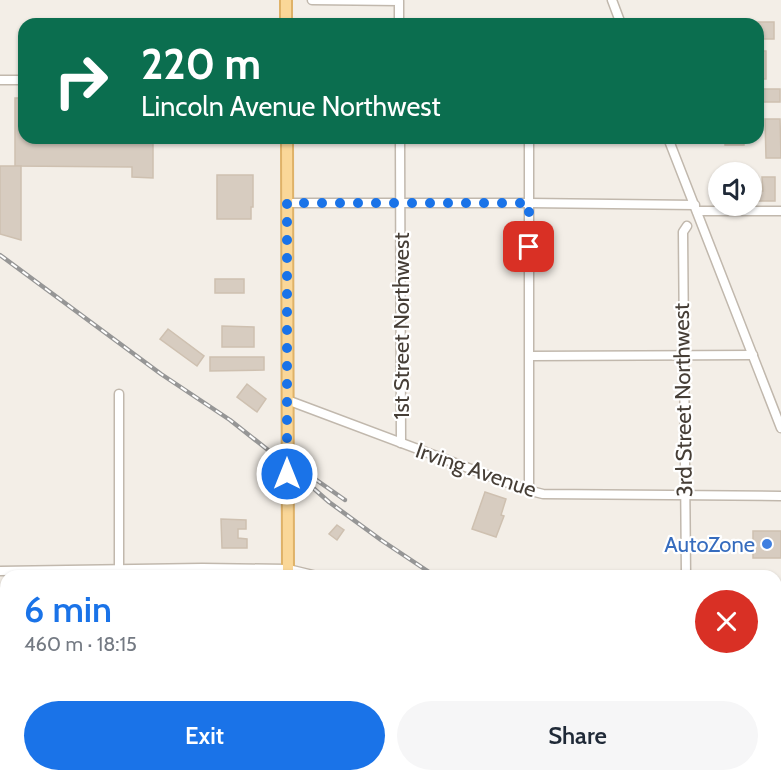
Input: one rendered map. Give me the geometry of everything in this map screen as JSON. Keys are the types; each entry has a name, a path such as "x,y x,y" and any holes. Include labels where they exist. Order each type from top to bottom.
{"main road":[{"path":"286,0 286,18"},
{"path":"287,144 288,570"}],"street":[{"path":"312,0 399,1 399,18"},
{"path":"612,0 619,18"},
{"path":"0,80 18,80"},
{"name":"1st Street Northwest","path":"400,144 400,443"},
{"path":"529,144 529,490"},
{"path":"670,144 781,428"},
{"path":"287,203 529,203 781,211"},
{"name":"3rd Street Northwest","path":"686,570 683,232 687,226"},
{"path":"530,356 753,356"},
{"path":"119,570 120,394"},
{"name":"Irving Avenue","path":"287,400 529,490 557,496 781,496"},
{"path":"169,570 202,568 245,570"}],"building":[{"path":"764,22 774,22 774,39 764,39"},
{"path":"764,51 766,51 766,79 764,79"},
{"path":"764,89 780,89 780,102 764,102"},
{"path":"15,98 18,98 18,144 153,144 153,178 132,177 132,167 15,166"},
{"path":"765,119 780,119 781,158 766,158"},
{"path":"0,166 21,166 21,240 0,234"},
{"path":"217,175 253,175 251,219 217,219"},
{"path":"762,177 775,177 775,201 762,201"},
{"path":"215,279 244,279 244,293 215,293"},
{"path":"222,326 254,327 254,347 222,347"},
{"path":"168,329 204,356 197,366 160,339"},
{"path":"210,357 264,357 264,370 210,371"},
{"path":"247,384 266,399 257,412 237,397"},
{"path":"485,492 506,499 501,515 504,516 496,537 472,529"},
{"path":"221,519 246,520 246,529 238,529 238,538 247,539 247,548 222,548"},
{"path":"337,525 344,530 337,540 329,534"},
{"name":"AutoZone","path":"753,531 781,531 781,558 753,558"}],"railway":[{"path":"0,255 161,374 230,420 329,502 426,570"},
{"path":"315,479 345,500"}],"place":[{"name":"AutoZone","path":"767,544"}],"route":[{"path":"287,474 287,203 529,203 529,247"}]}
